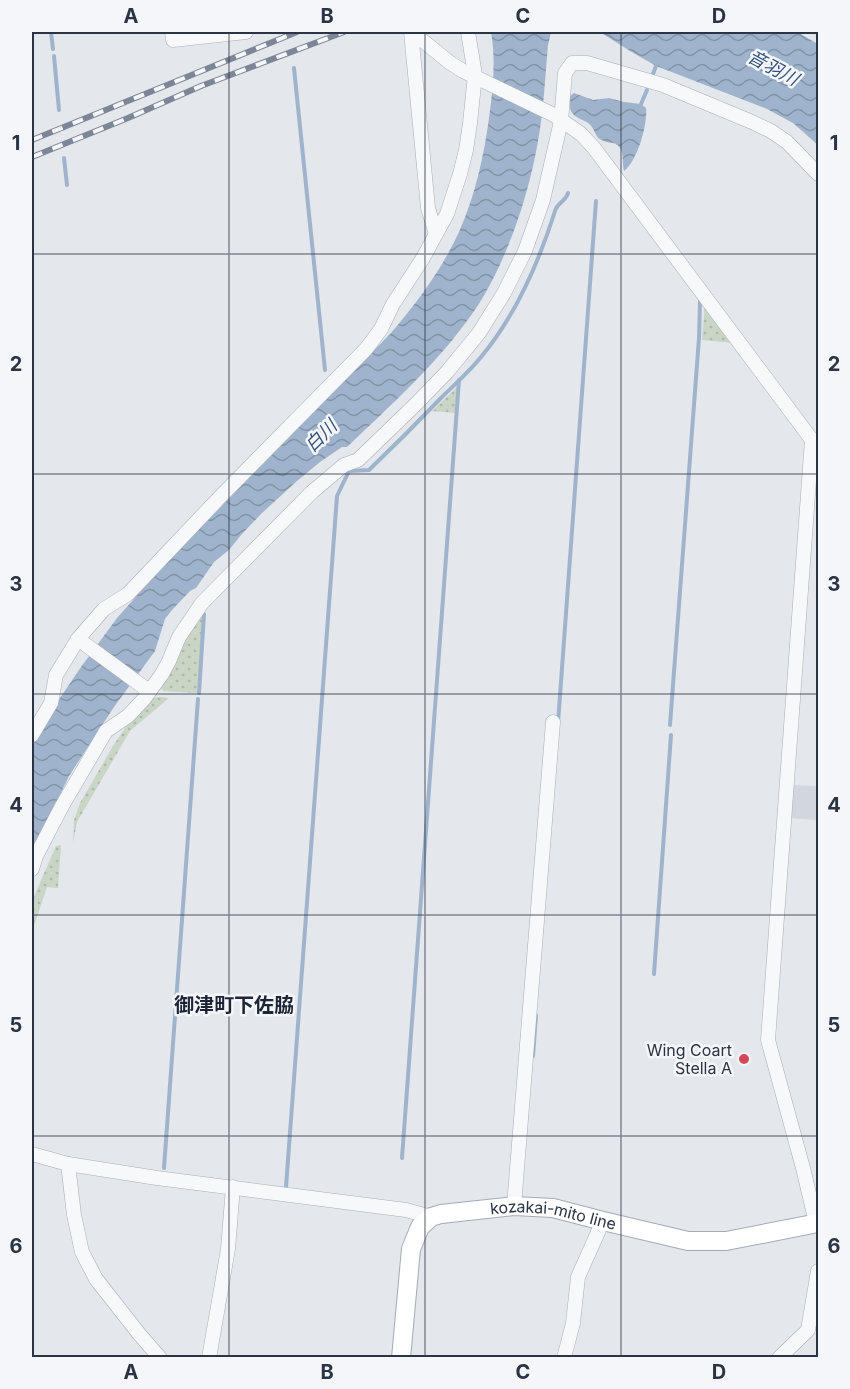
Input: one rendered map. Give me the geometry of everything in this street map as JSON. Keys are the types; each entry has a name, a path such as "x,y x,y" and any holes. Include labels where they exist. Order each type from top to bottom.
{"main road":[{"name":"kozakai-mito line","path":"431,1217 514,1206 554,1208 688,1241 726,1241 817,1223"},
{"path":"400,1358 411,1249 420,1227 431,1217"}],"street":[{"path":"172,32 173,40 246,32"},
{"path":"411,32 449,62 557,118 581,134 594,148 812,440 768,1040 817,1223"},
{"path":"411,32 428,207 436,234"},
{"path":"32,735 51,703 56,675 104,609 128,594 366,349 381,329 393,304 423,258 447,214 466,150 477,77 468,32"},
{"path":"32,869 36,856 62,806 106,731 128,716 144,699 146,689 162,674 179,637 202,603 312,492 344,465 358,460 415,405 447,372 479,333 504,293 525,251 543,200 565,73 572,63 587,63 663,85 771,131 788,142 819,174"},
{"path":"80,640 146,689"},
{"path":"514,1206 553,722"},
{"path":"32,1154 68,1164 157,1178 406,1210 431,1217"},
{"path":"68,1164 74,1215 82,1252 96,1279 160,1358"},
{"path":"209,1358 228,1250 233,1187"},
{"path":"564,1358 573,1323 578,1277 603,1221"},
{"path":"779,1358 808,1330 819,1271"}],"shaded area":[{"path":"791,785 818,786 817,820 788,818"}],"green space":[{"path":"705,303 734,343 702,340"},
{"path":"457,387 455,413 432,411"},
{"path":"319,494 204,611 197,693 164,691 158,687 205,606"},
{"path":"152,698 169,698 130,731 77,822 73,843 74,820 80,803 113,746 147,702"},
{"path":"61,845 58,888 47,887 32,932 32,901 56,846"}],"water":[{"name":"白川","path":"491,32 551,32 540,129 531,175 509,242 484,295 444,350 413,384 347,447 342,447 320,462 262,513 229,550 214,562 196,588 190,591 172,610 165,619 155,651 114,707 69,776 32,853 32,745 81,667 117,618 166,563 390,334 419,298 445,259 465,218 482,161 493,86 494,64"},
{"name":"音羽川","path":"600,32 797,32 818,44 818,145 793,123 767,109 656,66"},
{"path":"574,93 593,100 609,98 641,104 646,108 641,142 633,160 624,171 622,153 618,146 599,139 586,121 571,112 570,96"}],"waterway":[{"path":"51,32 53,49"},
{"path":"54,56 59,110"},
{"path":"653,74 656,66"},
{"path":"294,68 325,370"},
{"path":"641,104 647,90"},
{"path":"64,158 67,185"},
{"path":"286,1187 337,496 349,471 369,470 466,373 494,341 516,306 542,249 556,208 568,193"},
{"path":"558,723 596,201"},
{"path":"670,725 700,301"},
{"path":"402,1158 459,380"},
{"path":"199,693 204,614"},
{"path":"164,1168 198,699"},
{"path":"654,974 671,735"},
{"path":"533,1056 536,1015"}],"railway":[{"path":"32,140 297,32"},
{"path":"32,157 201,86 344,32"}],"place":[{"name":"Wing Coart Stella A","path":"744,1059"}],"district":[{"name":"御津町下佐脇","path":"234,1005"}]}
